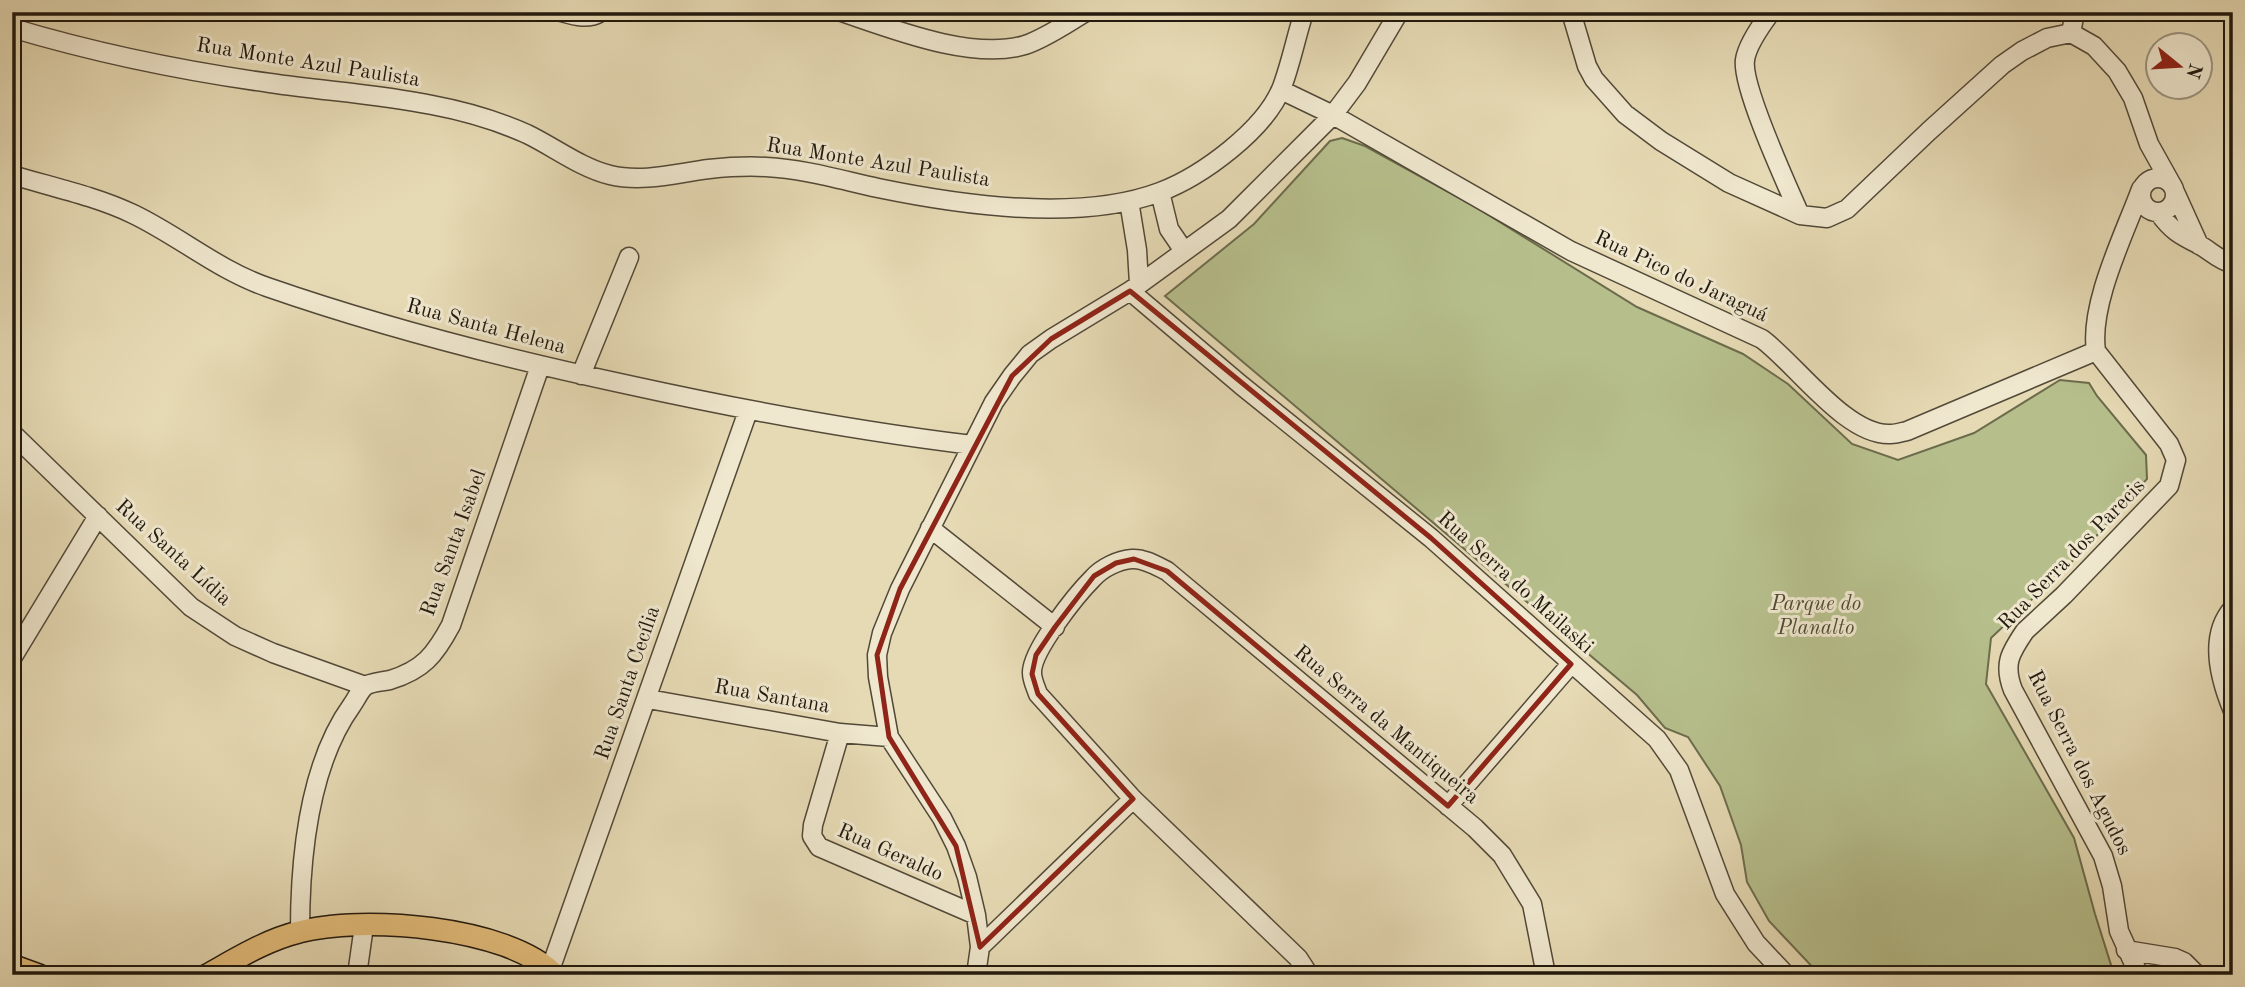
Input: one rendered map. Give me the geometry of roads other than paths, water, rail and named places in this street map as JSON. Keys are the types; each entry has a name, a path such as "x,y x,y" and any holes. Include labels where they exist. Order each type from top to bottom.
{"main road":[{"path":"207,975 273,940 300,931 364,926 458,932 505,944 552,972"},
{"path":"12,963 39,975"}],"street":[{"path":"561,12 583,18 601,12"},
{"path":"842,12 923,37 960,46 991,49 1024,45 1086,12"},
{"name":"Rua Monte Azul Paulista","path":"12,29 96,51 184,68 269,83 381,96 470,114 523,132 583,164 610,175 656,177 709,169 767,167 924,197 1034,208 1129,201 1160,191 1217,161 1264,115 1281,90 1304,12"},
{"path":"976,975 980,947 967,877 942,818 889,737 882,706 877,655 882,633 900,589 994,402 1030,354 1134,287 1229,219 1333,115 1357,83 1399,12"},
{"path":"1571,12 1587,66 1594,79 1625,114 1705,170 1800,215 1828,218 1847,209 2002,65 2047,38 2071,33 2094,46 2117,71 2133,98 2149,144 2174,189 2199,245"},
{"path":"1771,12 1760,26 1745,60 1749,91 1800,215"},
{"path":"2071,33 2076,12"},
{"name":"Rua Pico do Jaraguá","path":"1281,90 1333,115 1571,251 1762,339 1780,352 1835,408 1856,424 1874,431 1890,435 1907,430 2096,351"},
{"path":"2149,144 2141,202 2150,211 2157,213 2176,233 2221,261 2233,264"},
{"name":"Rua Santa Helena","path":"12,175 132,213 243,279 428,336 540,366 748,411 972,445"},
{"path":"2096,351 2095,325 2105,285 2120,245 2143,187 2154,178 2164,179 2174,189 2173,203 2120,245"},
{"path":"1160,191 1170,229 1184,251"},
{"path":"1129,201 1137,250 1134,287"},
{"path":"581,375 629,257"},
{"name":"Rua Serra do Mailaski","path":"1134,287 1241,385 1431,538 1657,739 1679,770 1725,894 1756,943 1786,975"},
{"name":"Rua Serra dos Parecis","path":"2011,651 2025,631 2064,595 2169,486 2174,473 2176,460 2169,444 2096,351"},
{"name":"Rua Santa Isabel","path":"365,686 406,675 423,665 439,648 455,613 540,366"},
{"name":"Rua Santa Cecília","path":"552,972 748,411"},
{"name":"Rua Santa Lídia","path":"12,433 191,607 235,636 273,653 365,686"},
{"path":"12,658 98,516"},
{"path":"930,528 1055,627 1036,655 1031,674 1038,694 1133,799 1298,958 1310,975"},
{"name":"Rua Serra da Mantiqueira","path":"1055,627 1094,576 1116,562 1134,559 1167,571 1475,828 1502,855 1532,904 1546,975"},
{"path":"2233,608 2222,624 2218,655 2225,692 2233,711"},
{"name":"Rua Serra dos Agudos","path":"2011,651 2008,670 2013,690 2108,869 2118,923 2126,950 2139,975"},
{"path":"1448,806 1571,664"},
{"path":"300,931 301,875 308,822 317,783 328,748 344,716 365,686"},
{"name":"Rua Santana","path":"648,699 839,733 889,737"},
{"name":"Rua Geraldo","path":"839,733 813,825 812,836 819,847 976,915"},
{"path":"980,947 1133,799"},
{"path":"357,975 364,926"},
{"path":"2126,950 2175,958 2185,962 2196,974"}],"park label":[{"name":"Parque do Planalto","path":"1816,616"}]}
